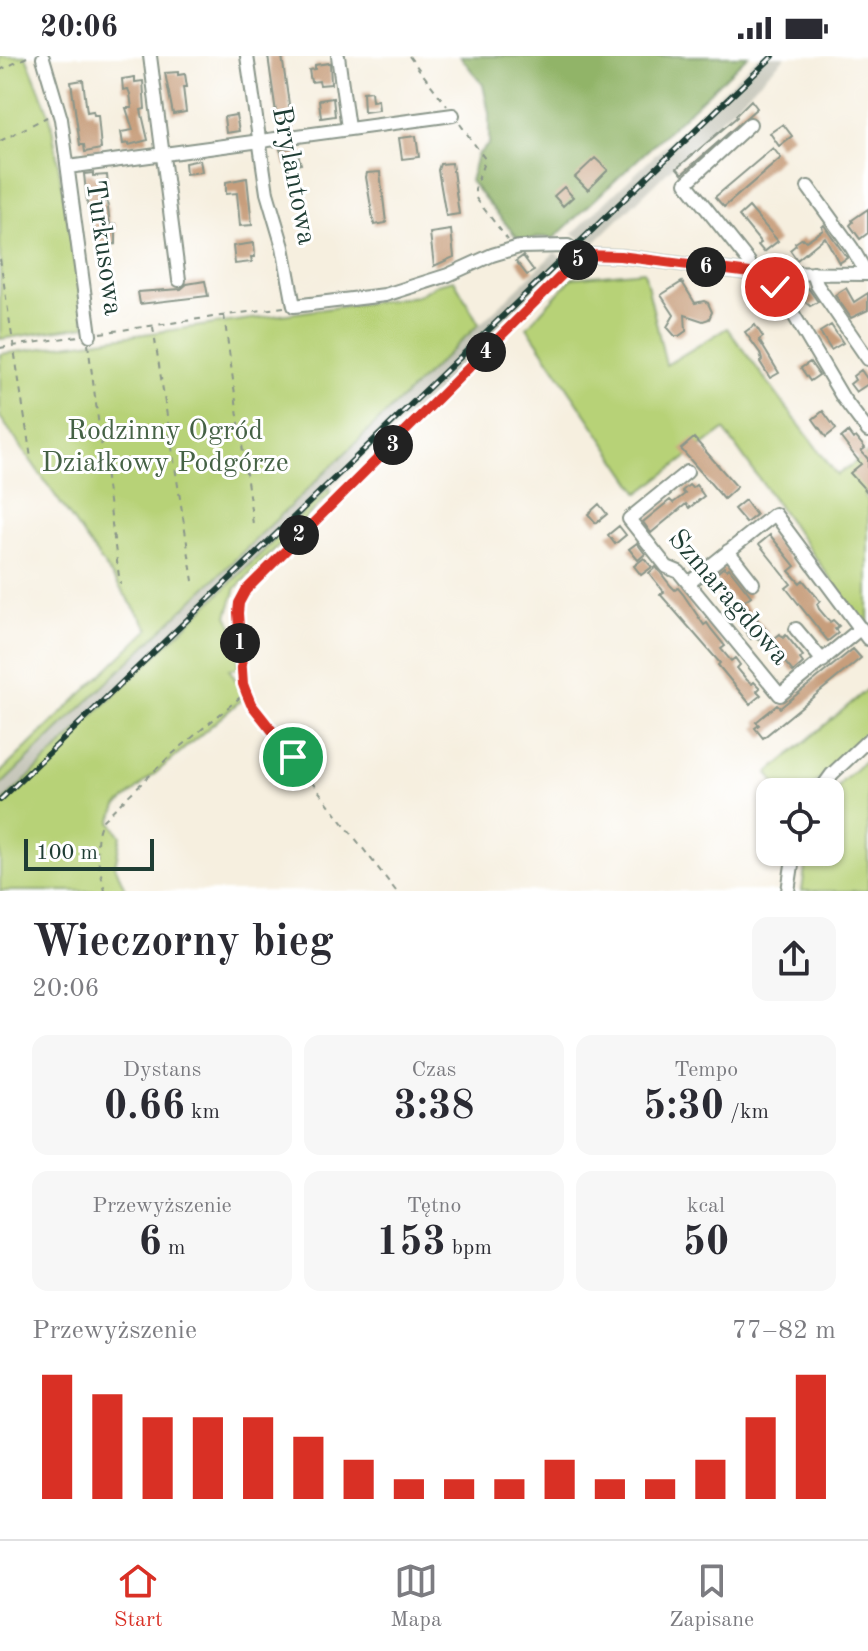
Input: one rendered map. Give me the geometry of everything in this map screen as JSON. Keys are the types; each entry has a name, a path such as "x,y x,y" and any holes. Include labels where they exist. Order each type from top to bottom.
{"street":[{"path":"150,56 179,280"},
{"name":"Brylantowa","path":"247,56 270,209 283,247 294,306"},
{"path":"338,56 348,128"},
{"name":"Turkusowa","path":"43,58 61,119 88,335"},
{"name":"Turkusowa","path":"68,167 453,115"},
{"path":"750,124 686,183 749,262 750,273"},
{"path":"808,187 868,274"},
{"path":"294,306 385,295 448,275 514,248 568,246 582,255 620,256 750,273 868,274"},
{"path":"769,273 843,398 868,431"},
{"path":"813,273 817,285 868,359"},
{"name":"Szmaragdowa","path":"687,472 629,519 639,533 667,567 679,572 689,583 780,695 823,661"},
{"path":"689,583 775,514 864,634 823,661 796,629"},
{"path":"728,551 753,583"},
{"path":"829,778 868,740"},
{"path":"788,891 792,866"}],"path":[{"path":"409,56 485,159 475,189 477,201 514,248"},
{"path":"0,70 27,57"},
{"path":"0,141 47,117"},
{"path":"396,891 251,704 243,684 239,603 246,590 582,255"},
{"path":"0,259 31,458"},
{"path":"0,348 294,306"},
{"path":"224,315 253,524"},
{"path":"153,326 193,581"},
{"path":"88,335 120,584"},
{"path":"105,891 97,850 99,828 106,815 246,692"}],"shaded area":[{"path":"759,56 786,56 590,247 573,233"},
{"path":"555,252 571,266 330,487 0,805 0,786"}],"green space":[{"name":"Rodzinny Ogród Działkowy Podgórze","path":"0,56 26,56 50,116 86,326 0,339"},
{"path":"460,56 748,56 554,238 538,237 521,242 470,181 477,155 489,144 489,113 483,85"},
{"path":"644,271 666,365 727,328 837,475 868,453 868,493 864,496 868,501 868,631 724,430 639,493 527,327 572,278"},
{"name":"Rodzinny Ogród Działkowy Podgórze","path":"454,280 479,324 0,786 0,773 149,629 0,417 0,354 417,296 437,284"},
{"path":"330,487 330,494 236,588 227,616 241,641 238,668 229,669 246,696 117,806 111,822 121,836 115,866 126,891 0,891 0,805"},
{"path":"868,689 868,733 821,778 771,778 768,773"},
{"path":"868,758 868,891 802,891 805,866 844,866 844,780"}],"building":[{"path":"268,56 282,56 292,125 278,127"},
{"path":"330,63 331,84 311,82 309,70 315,69 315,65"},
{"path":"178,72 178,75 185,74 186,112 173,114 165,73"},
{"path":"135,77 135,82 143,81 145,109 141,110 148,140 129,145 123,144 121,132 133,130 126,108 132,108 130,94 128,89 123,90 122,79"},
{"path":"83,80 87,112 93,111 94,115 98,115 101,149 85,152 84,145 80,145 71,82"},
{"path":"371,91 372,101 378,100 379,110 364,112 363,92"},
{"path":"333,98 335,116 321,118 319,100"},
{"path":"751,100 757,108 682,174 677,168 737,117"},
{"path":"236,115 239,131 226,133 224,117"},
{"path":"783,124 792,136 779,146 770,133"},
{"path":"416,136 419,157 402,159 399,138"},
{"path":"296,147 301,164 286,167 280,149"},
{"path":"773,148 781,158 724,207 715,197"},
{"path":"595,158 608,170 588,190 575,177"},
{"path":"200,160 202,172 186,174 185,163"},
{"path":"452,163 459,214 446,216 438,170 440,164"},
{"path":"380,172 386,223 374,225 366,177 367,173"},
{"path":"93,173 93,176 107,175 108,186 99,187 101,202 107,201 110,225 116,224 116,244 100,246 98,234 94,235 93,209 88,210 84,174"},
{"path":"247,178 252,225 240,226 237,193 226,194 226,182"},
{"path":"564,187 573,197 563,206 554,196"},
{"path":"749,207 778,241 764,252 758,245 761,243 739,216"},
{"path":"868,209 868,233 860,239 850,225 852,220"},
{"path":"824,225 847,258 839,263 825,237 797,260 790,250 795,243 803,238 806,241 823,230"},
{"path":"451,230 454,257 434,266 430,233"},
{"path":"254,243 255,257 251,257 252,262 235,264 233,246"},
{"path":"523,256 534,271 527,275 516,261"},
{"path":"205,281 208,296 140,304 138,292 181,289 187,284"},
{"path":"682,282 695,303 708,303 712,312 709,319 703,321 685,315 686,331 675,336 667,327 674,315 661,295"},
{"path":"808,288 818,302 810,306 803,300 798,304 792,294"},
{"path":"846,288 854,302 868,293 868,310 851,318 835,295"},
{"path":"755,325 763,337 759,340 779,373 770,378 760,362 760,353 745,332"},
{"path":"831,325 843,343 831,350 820,332"},
{"path":"810,362 819,375 810,381 801,368"},
{"path":"861,370 868,384 856,392 850,384 855,380 853,376"},
{"path":"823,411 836,429 826,437 813,419"},
{"path":"848,432 865,448 861,451 868,459 868,493 850,473 861,464 841,438"},
{"path":"694,438 737,487 724,499 681,449"},
{"path":"689,485 692,488 696,485 704,496 689,508 686,504 651,533 643,522 670,500 673,503 685,494 682,491"},
{"path":"745,500 756,515 746,523 734,509"},
{"path":"599,504 607,514 596,523 588,514"},
{"path":"619,526 626,535 615,544 608,535"},
{"path":"770,535 795,566 789,571 800,583 803,580 820,601 817,604 819,609 830,622 833,620 839,626 835,629 838,633 828,641 786,588 791,584 759,544"},
{"path":"637,543 645,554 638,560 629,549"},
{"path":"644,558 652,567 641,575 634,566"},
{"path":"656,567 675,590 678,588 683,594 704,625 707,623 725,646 721,649 731,661 735,658 740,665 737,668 747,680 760,688 757,691 761,695 750,704 718,665 720,663 660,594 664,592 649,573"},
{"path":"724,567 729,568 751,596 743,602 768,632 758,640 754,636 751,639 740,625 743,622 740,619 745,615 713,576"},
{"path":"780,634 783,638 786,635 803,656 800,659 803,663 793,672 769,643"},
{"path":"853,649 861,658 763,738 755,728 759,725 756,722 777,705 780,708"}],"railway":[{"path":"0,800 773,56"}],"route":[{"path":"293,757 251,704 243,684 238,613 246,590 582,255 620,256 769,273 775,287"}]}
